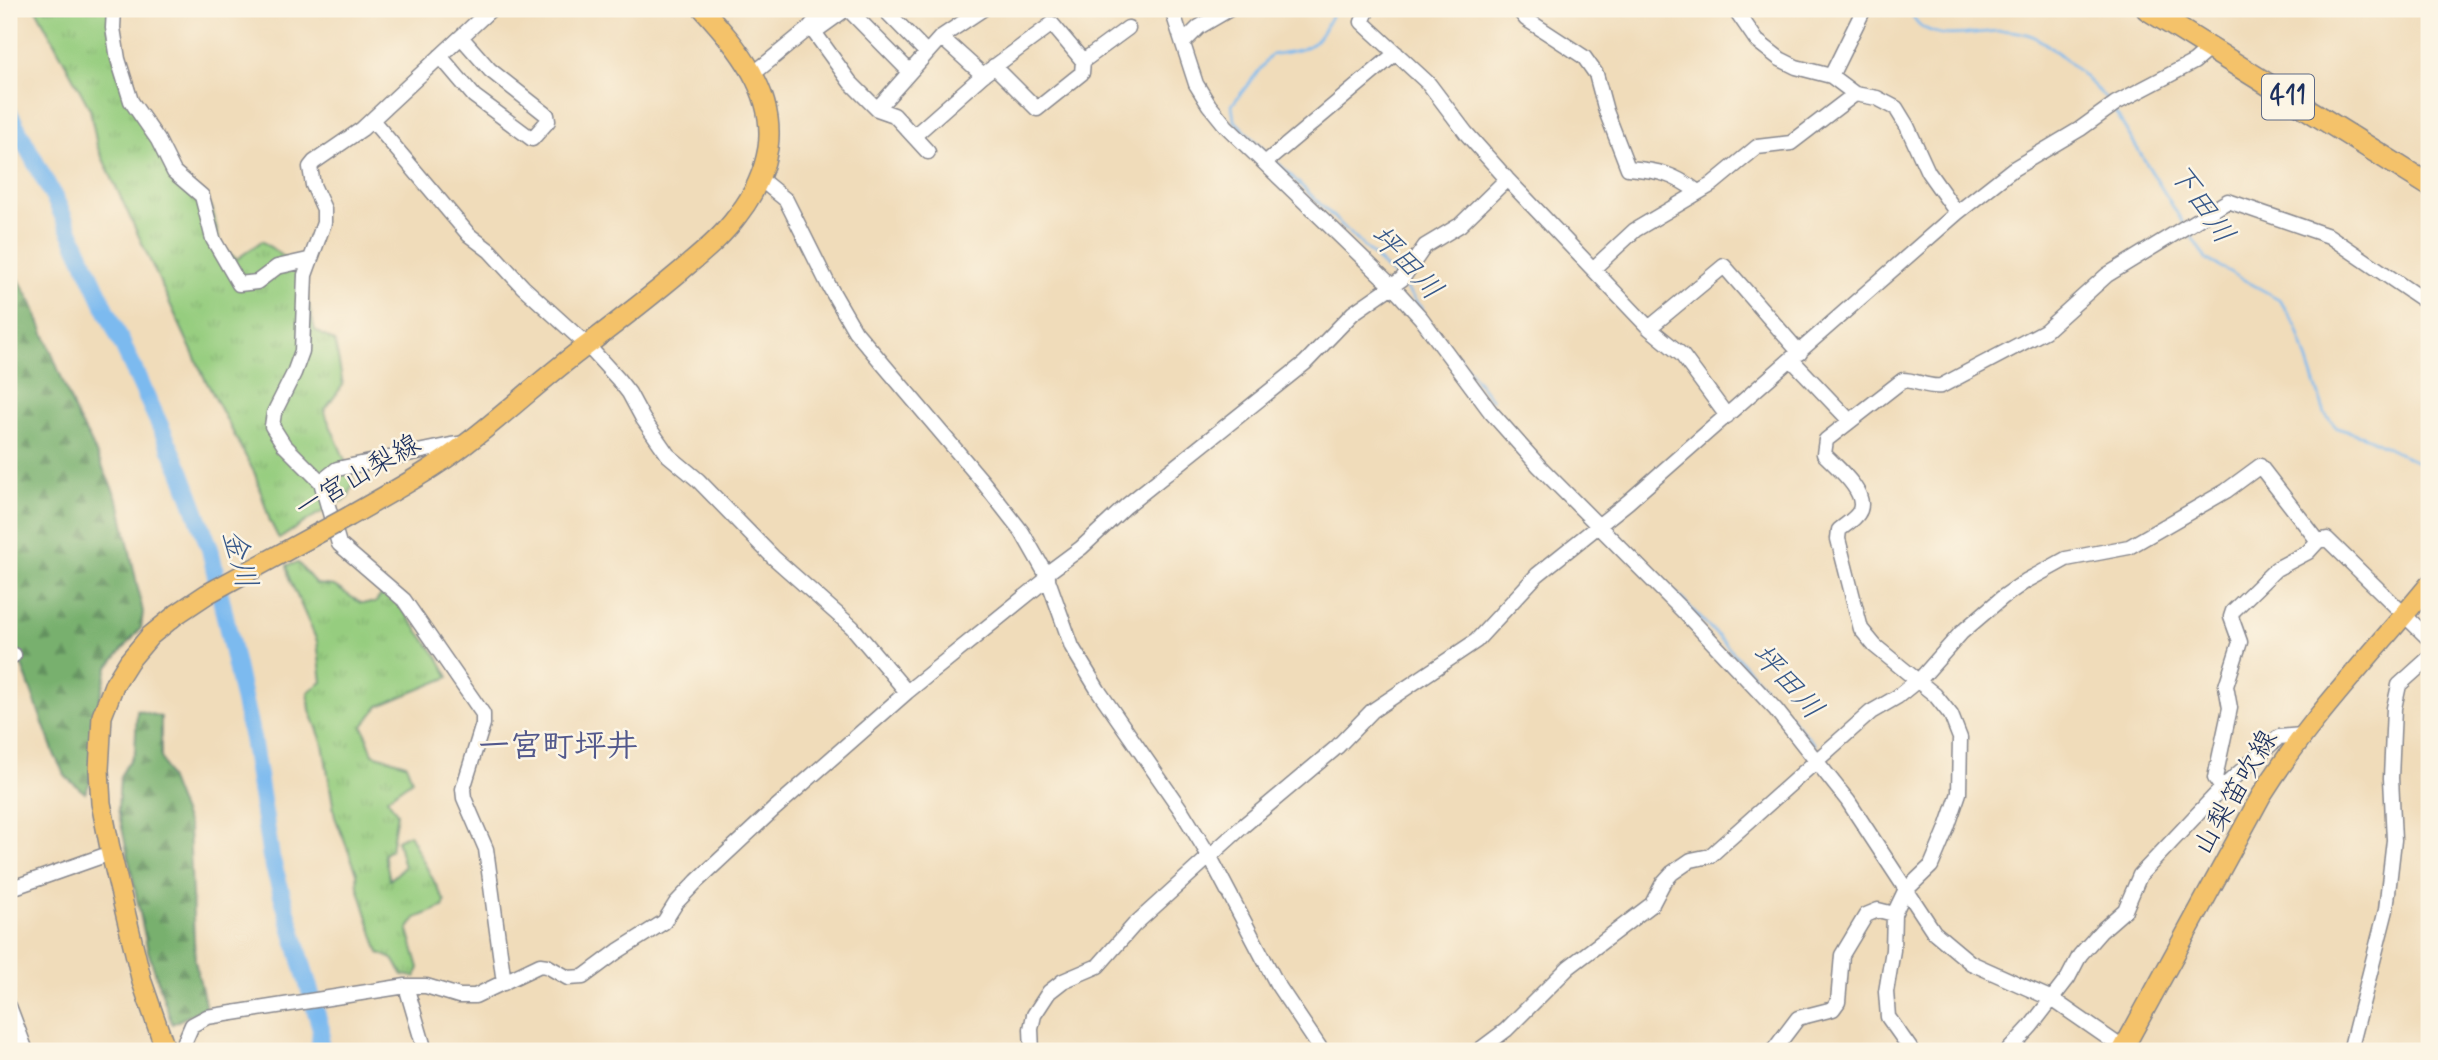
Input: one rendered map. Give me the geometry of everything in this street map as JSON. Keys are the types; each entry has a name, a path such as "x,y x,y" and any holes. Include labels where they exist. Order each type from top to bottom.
{"highway":[{"name":"411","path":"2147,9 2429,185"}],"main road":[{"name":"一宮山梨線","path":"166,1051 142,982 111,853 102,803 99,770 102,716 114,685 129,661 150,636 177,614 207,594 409,482 466,443 587,345 618,324 719,239 752,195 768,148 768,131 765,103 753,74 734,44 703,9"},
{"name":"山梨笛吹線","path":"2124,1050 2261,796 2302,735 2429,585"}],"street":[{"path":"114,9 113,28 118,59 131,101 158,140 168,164 202,196 213,239 239,284 257,282 277,267 309,260"},
{"path":"491,9 372,120 310,167 324,216 304,282 302,351 274,413 272,426 284,445 321,482 339,544 404,600 483,714 483,724 463,789 464,798 486,849 504,983"},
{"path":"811,30 818,9"},
{"path":"753,74 811,30 847,9 909,72"},
{"path":"884,9 926,52"},
{"path":"877,109 941,37 983,9"},
{"path":"1170,9 1196,84 1226,126 1397,283 1490,411 1539,466 1776,710 1878,845 1905,891 1934,932 1953,950 1985,971 2052,999 2124,1050"},
{"path":"1182,43 1199,27 1230,9"},
{"path":"1368,9 1362,22 1429,84 1466,133 1507,179 1650,328 1682,355 1727,416"},
{"path":"1518,9 1526,19 1584,57 1595,74 1628,168 1656,170 1679,178 1698,192"},
{"path":"1735,9 1757,41 1768,50 1796,67 1831,76 1855,94 1877,98 1896,108 1928,172 1957,213"},
{"path":"1831,76 1864,9"},
{"path":"914,136 989,70 1052,23 1083,61 1082,72 1037,109 989,70 941,37"},
{"path":"1083,61 1128,28"},
{"path":"811,30 850,82 877,109 894,115 928,152"},
{"path":"440,56 474,96 532,139 548,121 547,115 490,71 461,37"},
{"path":"1032,1051 1032,1023 1037,1008 1049,992 1063,981 1098,966 1134,925 1243,826 1338,747 1372,711 1476,641 1537,575 1727,416 1879,280 2012,169 2080,128 2112,105 2194,62 2210,48"},
{"path":"1265,163 1396,53"},
{"path":"1594,268 1635,230 1711,185 1757,147 1791,143 1855,94"},
{"path":"372,120 469,235 490,251 523,287 587,345 629,393 668,455 698,480 773,557 852,627 907,692"},
{"path":"759,178 786,200 855,331 984,482 1022,531 1047,576 1072,647 1098,690 1181,810 1210,857 1277,984 1322,1051"},
{"path":"184,1051 192,1025 207,1017 401,987 426,986 467,996 482,993 540,965 568,978 583,977 664,922 676,903 697,881 773,810 907,692 1081,548 1136,498 1305,363 1353,313 1397,283 1425,246 1460,225 1507,179"},
{"path":"1912,1051 1888,1017 1886,992 1893,950 1894,914 1905,891 1931,866 1947,828 1959,793 1960,738 1951,715 1935,695 1875,646 1861,628 1839,539 1839,530 1858,514 1861,506 1859,494 1824,454 1826,440 1903,380 1917,380 1931,387 1941,386 2045,331 2107,275 2228,201 2329,236 2429,302"},
{"path":"1650,328 1724,266 1850,421"},
{"path":"321,482 337,469 466,443"},
{"path":"1478,1051 1506,1030 1569,967 1652,904 1663,883 1672,873 1691,860 1710,856 1871,712 1882,703 1897,697 1916,681 1961,633 2026,581 2066,559 2129,547 2226,491 2260,466 2318,541"},
{"path":"2222,788 2215,778 2230,708 2226,685 2240,642 2231,617 2233,611 2276,569 2308,551 2318,541 2327,539 2429,639"},
{"path":"2350,1051 2386,910 2394,840 2391,778 2394,708 2399,685 2429,658"},
{"path":"2008,1051 2068,978 2080,956 2101,931 2125,910 2140,875 2222,788 2279,737 2302,735"},
{"path":"9,889 111,853"},
{"path":"1773,1051 1798,1018 1833,1009 1838,1002 1842,955 1866,915 1878,910 1894,914"},
{"path":"401,987 425,1051"},
{"path":"9,1006 26,1051"}],"green space":[{"path":"36,9 111,9 119,79 177,171 212,208 221,248 237,259 262,241 299,268 315,330 335,342 343,385 324,411 354,481 348,498 279,539 270,521 255,474 203,375 97,146 90,109"},
{"path":"9,262 32,303 77,417 120,505 143,612 141,628 108,667 93,725 90,783 85,793 66,777 55,756 22,666 9,657"},
{"path":"298,563 316,584 334,586 361,603 375,603 381,595 392,596 438,657 449,677 379,706 363,726 373,754 406,764 412,780 387,798 397,813 391,850 384,854 390,880 404,867 397,840 409,834 445,902 443,907 416,918 408,930 419,968 415,977 403,975 393,959 379,953 358,887 357,873 335,817 323,744 310,710 308,692 322,682 317,641 289,578 287,565"},
{"path":"137,710 161,717 161,757 189,828 195,961 206,1007 172,1024 148,951 118,809 120,776 135,752"}],"waterway":[{"name":"坪田川","path":"1265,151 1234,120 1232,105 1271,55 1312,44 1335,9"},
{"name":"下田川","path":"1908,9 1919,24 1947,35 2004,31 2032,36 2062,57 2110,103"},
{"name":"下田川","path":"2115,112 2183,223"},
{"name":"金川","path":"9,113 57,203 181,471 210,549 252,738 271,857 321,1029 322,1051"},
{"name":"坪田川","path":"1278,163 1395,277"},
{"name":"下田川","path":"2188,231 2206,259 2279,299 2296,325 2325,414 2337,428 2366,437 2429,468"},
{"name":"坪田川","path":"1402,284 1422,309"},
{"name":"坪田川","path":"1458,356 1492,400"},
{"name":"坪田川","path":"1570,487 1583,493 1598,516"},
{"name":"坪田川","path":"1610,527 1719,637 1764,687"},
{"name":"坪田川","path":"1787,713 1815,745"}],"district":[{"name":"一宮町坪井","path":"558,747"}]}
